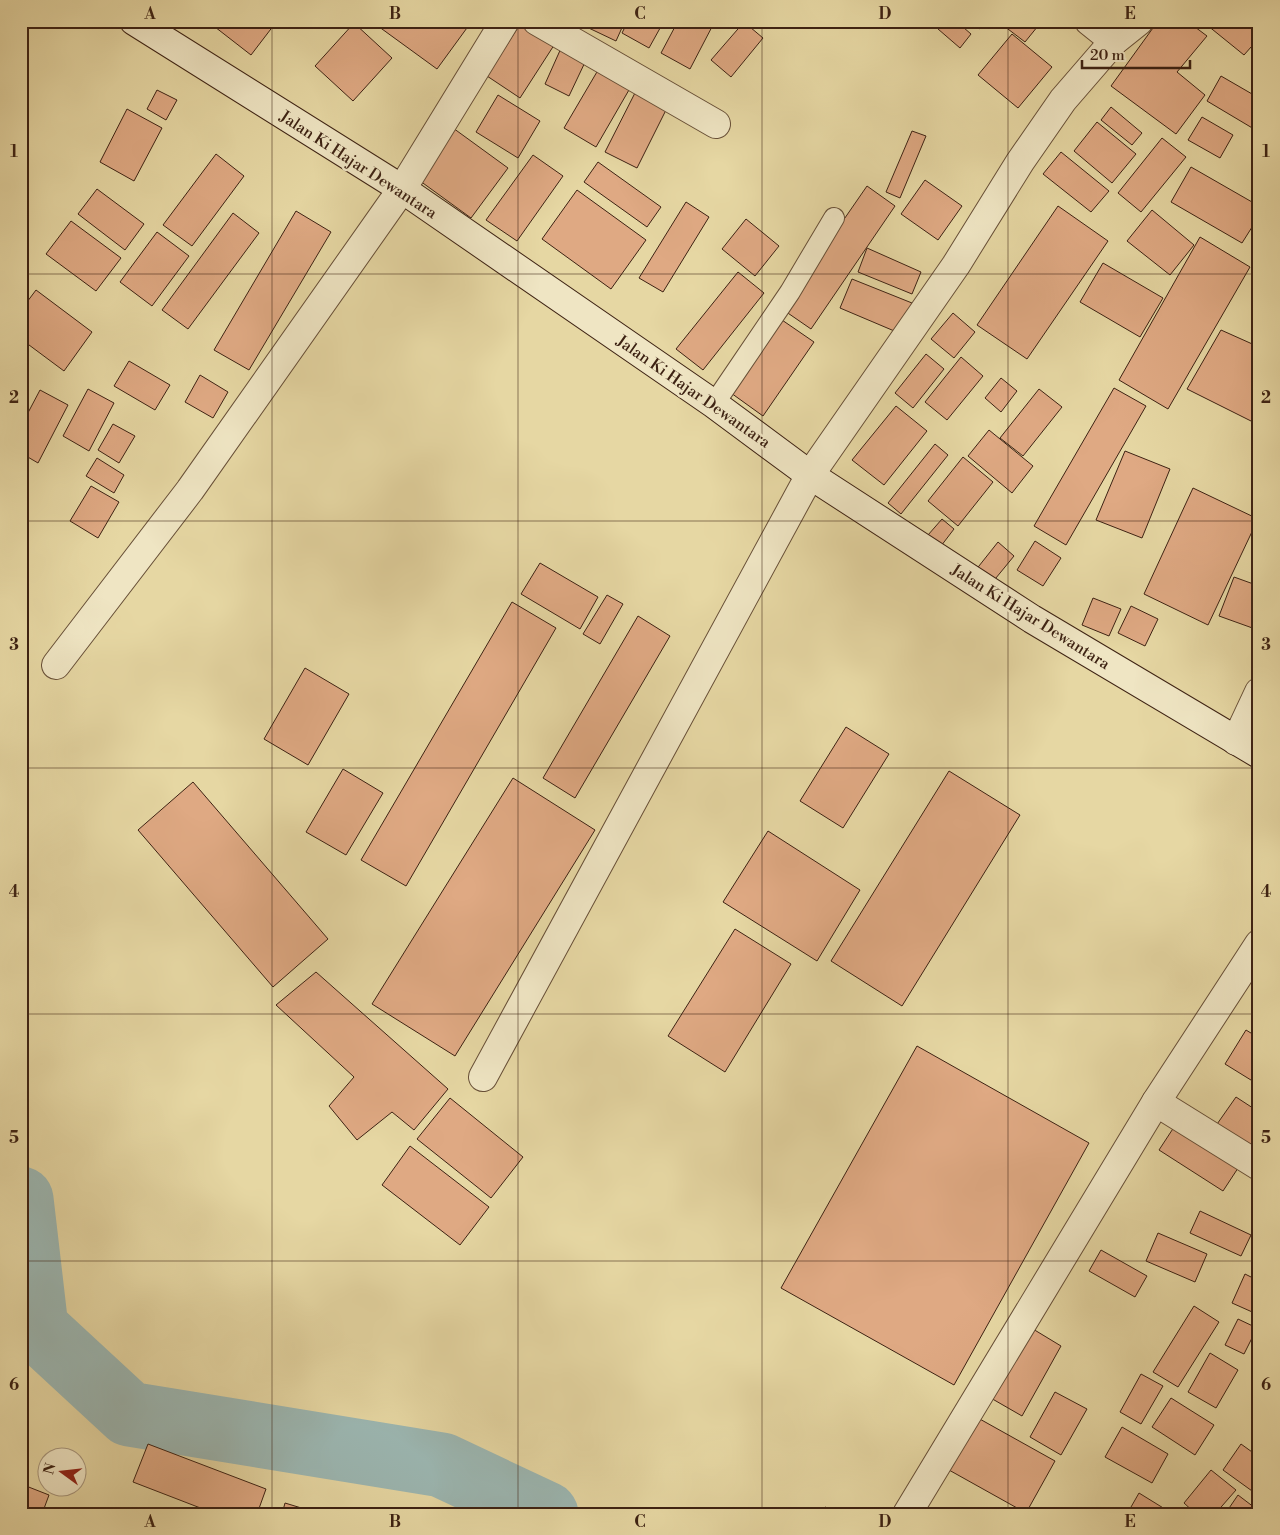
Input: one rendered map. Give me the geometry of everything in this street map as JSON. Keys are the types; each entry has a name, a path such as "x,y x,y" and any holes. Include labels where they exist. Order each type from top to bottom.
{"street":[{"name":"Jalan Ki Hajar Dewantara","path":"134,21 402,189 714,404 810,475 1032,619 1247,748"},
{"path":"56,665 190,490 402,189 505,21"},
{"path":"537,21 716,124"},
{"path":"1089,21 1114,41"},
{"path":"483,1077 810,475 956,265 1020,162 1052,116 1114,41 1139,21"},
{"path":"1247,748 1259,692"},
{"path":"907,1514 1156,1102 1259,944"},
{"path":"1156,1102 1259,1166"}],"lane":[{"path":"714,404 790,292 834,218"}],"building":[{"path":"219,21 277,21 251,55 215,27"},
{"path":"371,21 472,21 437,69"},
{"path":"522,21 531,21 558,39 520,98 487,76"},
{"path":"574,21 625,21 616,41"},
{"path":"628,21 664,21 649,48 622,33"},
{"path":"678,21 715,21 690,69 661,53"},
{"path":"944,21 956,21 971,34 960,48 938,29"},
{"path":"970,21 986,21 980,29"},
{"path":"1008,21 1042,21 1025,42 1004,26"},
{"path":"1158,21 1187,21 1207,36 1177,72 1205,95 1176,134 1111,86"},
{"path":"1202,21 1259,21 1259,38 1244,55"},
{"path":"744,22 763,38 731,77 711,60"},
{"path":"354,23 392,58 353,101 315,66"},
{"path":"1012,34 1052,67 1018,108 978,75"},
{"path":"562,46 587,58 569,96 545,84"},
{"path":"601,65 633,83 596,147 564,128"},
{"path":"1221,76 1259,98 1259,132 1207,101"},
{"path":"638,87 669,104 637,168 605,152"},
{"path":"157,90 177,100 166,120 147,109"},
{"path":"498,95 540,121 518,158 476,132"},
{"path":"1111,107 1142,133 1132,145 1101,120"},
{"path":"127,109 162,128 134,181 100,162"},
{"path":"1202,117 1233,135 1220,158 1188,140"},
{"path":"1097,122 1136,154 1112,183 1074,151"},
{"path":"453,128 508,168 471,218 416,178"},
{"path":"912,131 926,136 900,198 886,192"},
{"path":"1162,138 1186,157 1141,212 1118,193"},
{"path":"1061,152 1109,191 1091,212 1043,174"},
{"path":"216,154 244,176 192,246 163,225"},
{"path":"533,155 563,176 517,241 486,220"},
{"path":"598,162 661,207 647,227 584,182"},
{"path":"1191,167 1259,206 1259,216 1242,243 1171,202"},
{"path":"925,180 962,206 938,240 901,214"},
{"path":"867,186 895,206 811,329 782,309"},
{"path":"97,189 144,224 125,250 78,214"},
{"path":"577,190 646,240 611,289 542,239"},
{"path":"686,202 709,217 663,292 639,278"},
{"path":"1058,206 1108,241 1027,359 977,325"},
{"path":"1152,210 1194,245 1170,275 1127,241"},
{"path":"296,211 331,232 249,370 214,350"},
{"path":"233,213 259,233 188,329 162,310"},
{"path":"746,219 779,246 755,276 722,249"},
{"path":"71,221 121,258 96,291 46,254"},
{"path":"157,232 189,256 152,306 120,282"},
{"path":"1200,237 1250,267 1168,409 1119,380"},
{"path":"867,248 921,272 912,294 858,272"},
{"path":"1103,263 1163,298 1140,337 1080,302"},
{"path":"738,272 764,293 703,370 676,349"},
{"path":"852,279 912,303 899,333 840,308"},
{"path":"36,290 92,332 64,371 21,339 21,310"},
{"path":"953,313 975,332 954,358 931,339"},
{"path":"782,320 814,342 763,416 731,393"},
{"path":"1221,330 1259,347 1259,425 1187,389"},
{"path":"926,354 944,369 913,408 895,393"},
{"path":"961,357 983,376 947,420 925,402"},
{"path":"129,361 170,385 155,410 114,386"},
{"path":"21,369 28,373 21,387"},
{"path":"200,375 228,392 213,418 185,402"},
{"path":"1001,378 1017,391 1001,412 985,398"},
{"path":"1114,388 1146,406 1066,545 1034,526"},
{"path":"88,389 114,403 89,451 63,436"},
{"path":"1039,389 1062,407 1023,456 1000,438"},
{"path":"40,390 68,405 38,463 21,453 21,426"},
{"path":"896,406 927,431 884,485 852,460"},
{"path":"113,424 135,436 119,463 98,450"},
{"path":"989,430 1033,466 1012,493 968,456"},
{"path":"935,444 948,455 901,514 888,503"},
{"path":"1125,451 1170,469 1142,538 1096,520"},
{"path":"963,457 993,482 958,526 928,501"},
{"path":"97,458 124,475 114,493 86,476"},
{"path":"91,486 119,502 98,538 70,521"},
{"path":"1193,488 1258,519 1208,625 1144,594"},
{"path":"942,519 954,529 941,546 928,535"},
{"path":"1035,541 1061,558 1043,586 1017,570"},
{"path":"998,542 1014,556 991,584 975,571"},
{"path":"540,563 598,597 580,629 521,594"},
{"path":"1234,577 1259,586 1258,630 1219,616"},
{"path":"607,595 623,604 600,644 583,634"},
{"path":"1093,598 1121,609 1109,636 1082,625"},
{"path":"512,602 556,628 406,886 361,860"},
{"path":"1131,606 1158,619 1145,646 1118,633"},
{"path":"638,616 670,636 575,798 543,778"},
{"path":"305,668 349,694 308,765 264,739"},
{"path":"846,727 889,754 843,828 800,801"},
{"path":"343,769 383,793 346,855 306,832"},
{"path":"949,771 1020,815 902,1006 831,961"},
{"path":"513,778 595,830 455,1056 372,1004"},
{"path":"193,782 328,939 273,987 138,830"},
{"path":"768,831 860,890 817,961 723,902"},
{"path":"735,929 791,964 725,1072 668,1036"},
{"path":"316,972 448,1089 414,1130 392,1112 357,1140 329,1106 354,1077 276,1005"},
{"path":"1246,1030 1259,1038 1259,1085 1225,1064"},
{"path":"917,1046 1089,1143 954,1385 781,1288"},
{"path":"1236,1097 1259,1112 1259,1157 1215,1127"},
{"path":"450,1098 523,1157 491,1198 417,1139"},
{"path":"1178,1121 1242,1162 1223,1191 1159,1150"},
{"path":"410,1146 489,1207 460,1245 382,1185"},
{"path":"1200,1211 1251,1235 1241,1256 1190,1233"},
{"path":"1158,1233 1207,1254 1195,1282 1146,1261"},
{"path":"1101,1250 1147,1276 1135,1297 1089,1271"},
{"path":"1245,1274 1259,1281 1259,1315 1232,1303"},
{"path":"1194,1306 1219,1322 1178,1387 1153,1372"},
{"path":"1238,1319 1257,1328 1244,1354 1225,1345"},
{"path":"1028,1326 1061,1346 1022,1416 989,1397"},
{"path":"1210,1353 1238,1370 1216,1408 1188,1392"},
{"path":"1141,1374 1163,1386 1141,1424 1120,1412"},
{"path":"1055,1392 1087,1409 1061,1455 1030,1437"},
{"path":"1171,1398 1214,1425 1195,1455 1152,1427"},
{"path":"21,1404 27,1409 21,1417"},
{"path":"969,1413 1055,1461 1026,1513 940,1465"},
{"path":"1122,1427 1168,1454 1152,1483 1105,1457"},
{"path":"148,1444 266,1489 257,1514 216,1514 133,1482"},
{"path":"1241,1444 1259,1457 1259,1496 1223,1470"},
{"path":"1211,1470 1236,1490 1215,1514 1196,1514 1184,1503"},
{"path":"21,1484 38,1491 38,1498 48,1498 42,1514 21,1514"},
{"path":"1139,1493 1173,1514 1127,1514"},
{"path":"1238,1495 1259,1511 1259,1514 1225,1514"},
{"path":"285,1503 321,1514 282,1514"},
{"path":"825,1507 840,1514 822,1514"},
{"path":"67,1510 80,1514 66,1514"}],"waterway":[{"path":"21,1199 36,1328 129,1414 442,1465 546,1514"}]}
